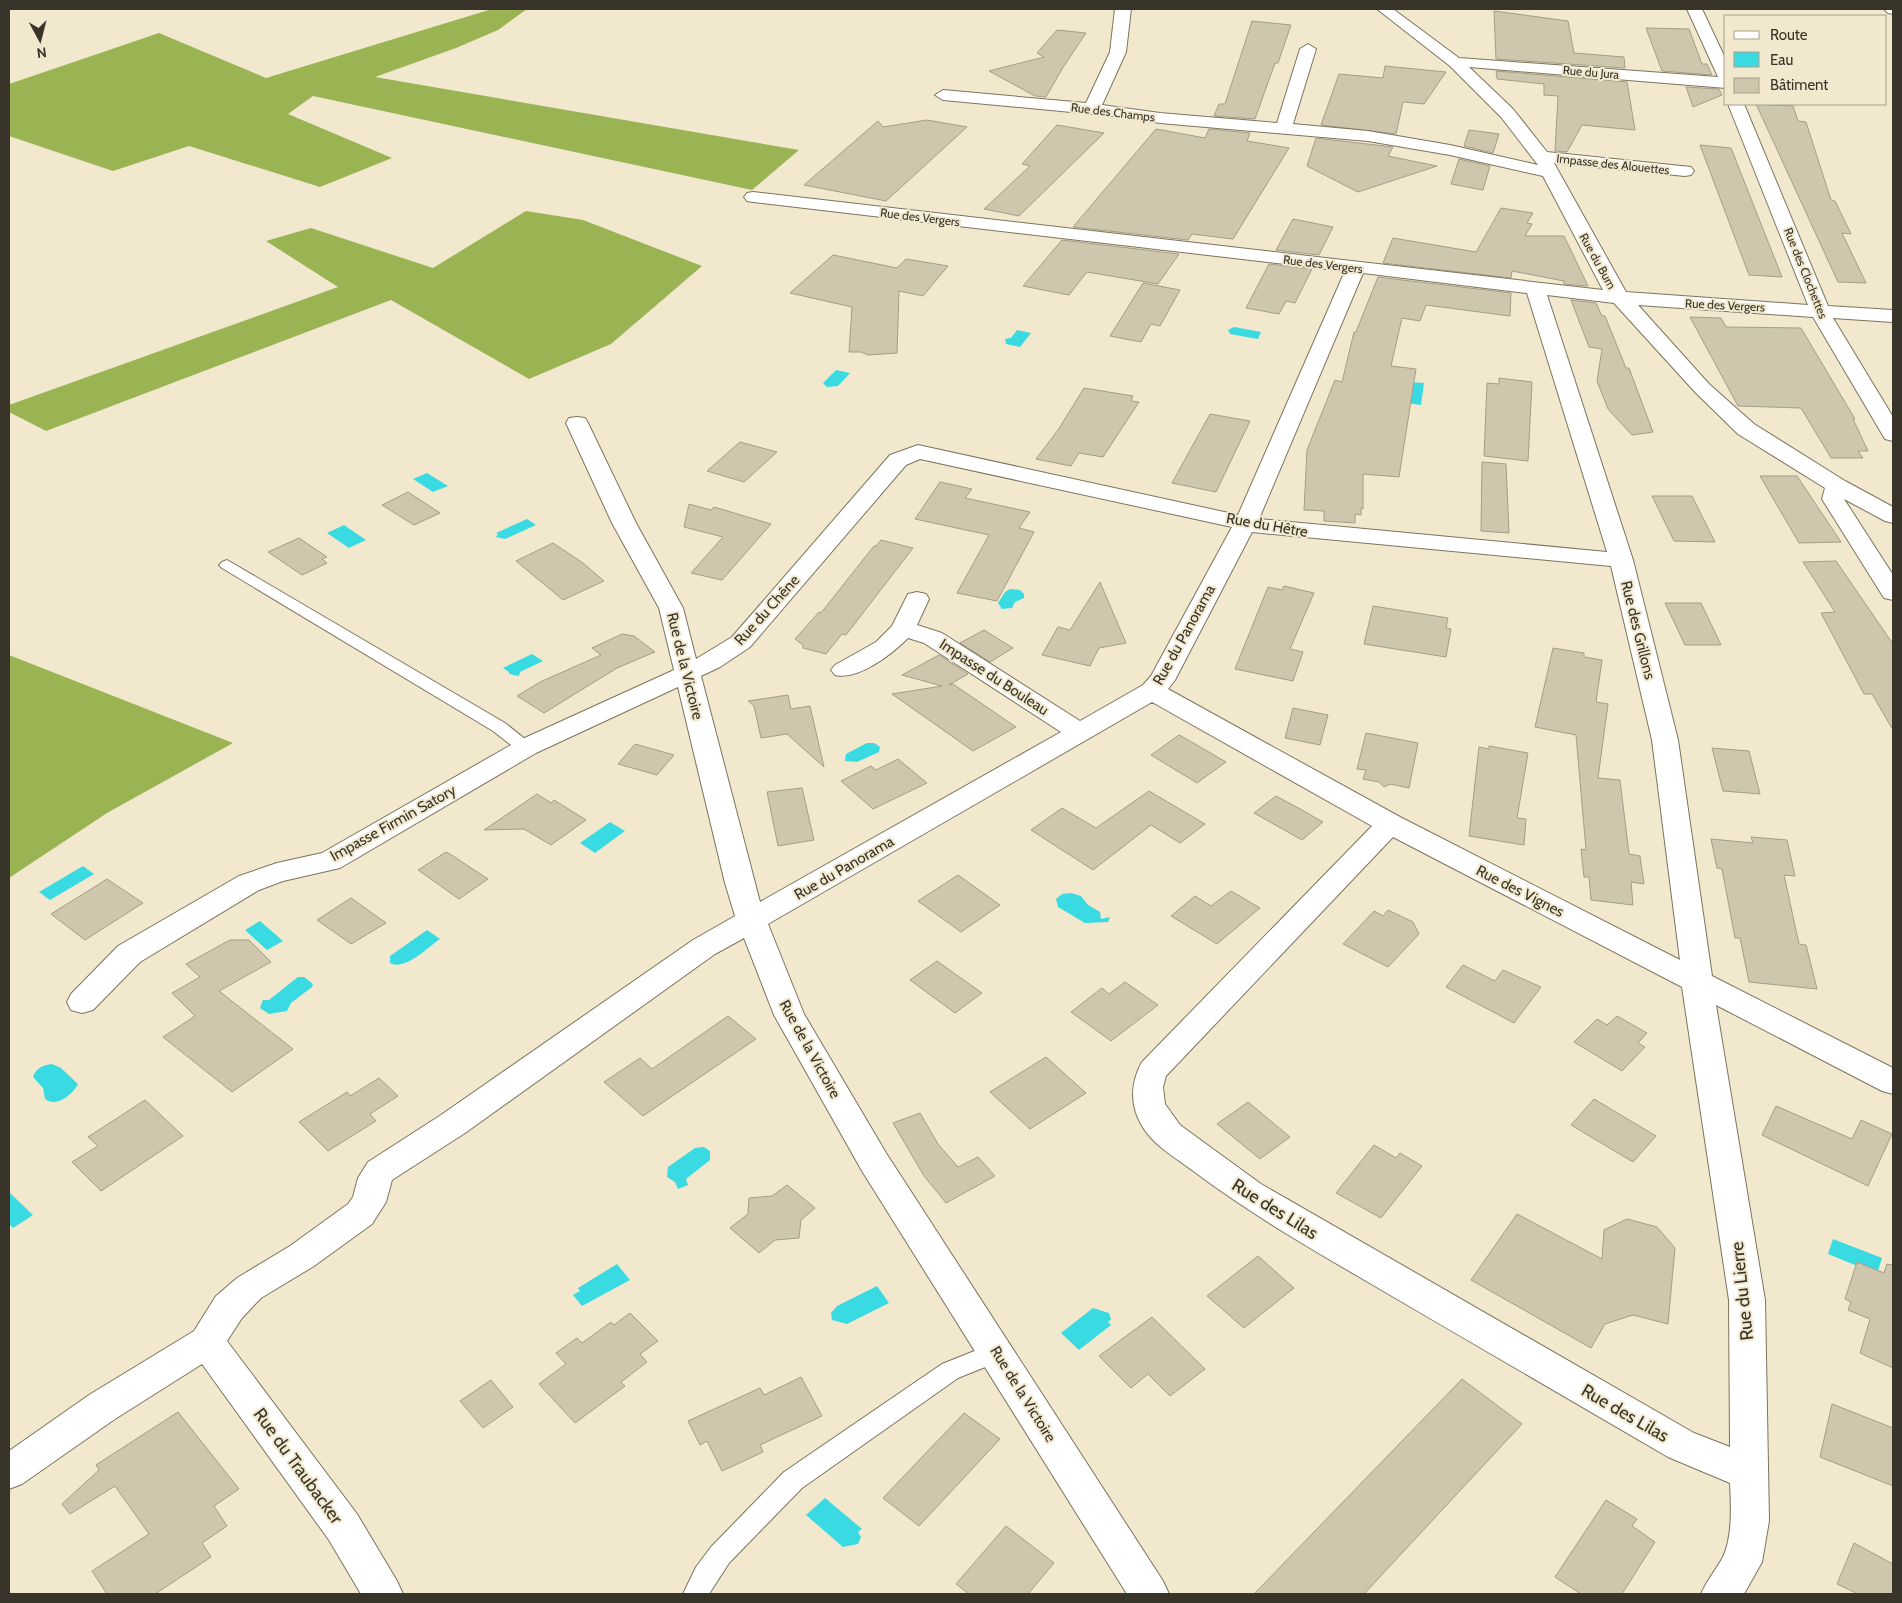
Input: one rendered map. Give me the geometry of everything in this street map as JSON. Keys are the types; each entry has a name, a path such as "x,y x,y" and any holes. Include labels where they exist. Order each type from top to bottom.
{"street":[{"path":"1092,109 1118,52 1123,9"},
{"name":"Rue du Burn","path":"1384,9 1456,63 1507,113 1546,164 1613,290 1702,388 1746,429 1837,486 1893,516"},
{"path":"1696,9 1724,73"},
{"path":"1284,128 1308,49"},
{"name":"Rue du Jura","path":"1456,63 1471,62 1724,83"},
{"name":"Rue des Champs","path":"943,95 1397,140 1539,171 1546,164"},
{"name":"Rue des Clochettes","path":"1736,105 1820,311 1893,434"},
{"name":"Impasse des Alouettes","path":"1546,164 1685,171"},
{"name":"Rue des Vergers","path":"753,197 1535,288 1650,300 1893,316"},
{"name":"Rue du Panorama","path":"207,1342 229,1307 249,1288 302,1256 360,1214 369,1202 375,1178 380,1171 453,1124 704,947 1152,691 1162,680 1246,522 1356,268"},
{"name":"Rue des Grillons","path":"1535,288 1622,560 1665,740 1694,947 1697,983"},
{"name":"Rue de la Victoire","path":"577,423 624,523 671,608 739,883 750,919 789,1015 874,1162 997,1352 1148,1594"},
{"name":"Rue du Hêtre","path":"918,452 1293,532 1622,560"},
{"name":"Rue du Chêne","path":"527,748 711,662 741,642 898,460 918,452"},
{"path":"1837,486 1833,499 1893,593"},
{"path":"844,670 885,647 903,629 917,599"},
{"name":"Impasse du Bouleau","path":"903,629 933,638 1081,733"},
{"name":"Rue des Vignes","path":"1152,691 1390,824 1893,1082"},
{"name":"Impasse Firmin Satory","path":"82,1002 129,954 249,883 277,873 330,860 527,748"},
{"name":"Rue des Lilas","path":"1390,824 1153,1070 1147,1081 1146,1092 1150,1109 1168,1134 1242,1188 1316,1235 1681,1445 1750,1473"},
{"name":"Rue du Lierre","path":"1697,983 1747,1300 1750,1522 1742,1562 1721,1594"},
{"path":"9,1472 102,1407 207,1342"},
{"name":"Rue du Traubacker","path":"207,1342 343,1527 383,1594"}],"lane":[{"path":"227,565 499,727 527,748"},
{"path":"696,1594 705,1575 720,1555 793,1480 950,1371 997,1352"}],"green space":[{"path":"492,9 527,9 498,30 456,48 375,77 799,150 752,190 313,96 288,114 392,158 320,187 189,146 113,171 9,136 9,84 159,33 266,78"},
{"path":"526,211 583,220 702,266 611,344 529,379 391,300 46,431 9,412 9,405 338,287 266,241 311,228 433,268"},
{"path":"9,655 233,743 107,813 9,878"}],"water":[{"path":"1234,327 1261,332 1258,339 1230,334 1228,330"},
{"path":"1017,330 1031,333 1020,347 1006,344 1005,339 1011,338"},
{"path":"836,370 850,373 838,386 827,387 823,383"},
{"path":"1409,382 1424,383 1421,405 1406,403"},
{"path":"427,473 448,486 433,492 413,479"},
{"path":"527,519 536,525 505,539 496,537 498,534 496,533"},
{"path":"344,525 366,540 349,548 327,533"},
{"path":"1010,589 1020,590 1024,594 1024,598 1015,602 1012,608 1002,609 998,603 1005,592"},
{"path":"532,654 543,661 520,672 519,676 509,674 503,668"},
{"path":"867,743 874,743 880,747 879,752 857,762 845,761 846,754"},
{"path":"610,822 625,831 595,853 580,843"},
{"path":"83,866 94,874 50,900 39,892"},
{"path":"1071,893 1081,896 1088,905 1100,912 1101,919 1110,917 1108,922 1085,923 1058,907 1056,899 1062,894"},
{"path":"260,921 283,941 267,950 245,930"},
{"path":"427,930 440,939 409,961 396,965 390,963 390,956"},
{"path":"298,977 304,977 313,984 312,987 291,1003 287,1011 269,1014 260,1008 263,1000 269,1000"},
{"path":"52,1064 61,1068 78,1084 69,1096 55,1102 45,1099 43,1088 33,1077 40,1067"},
{"path":"704,1147 710,1151 710,1160 686,1179 688,1185 678,1189 675,1182 667,1177 668,1167 695,1148"},
{"path":"10,1193 33,1215 13,1228 9,1224"},
{"path":"1833,1239 1882,1258 1877,1274 1828,1254"},
{"path":"617,1264 630,1280 582,1306 573,1295 580,1291 578,1288"},
{"path":"877,1286 889,1303 847,1324 832,1320 831,1313 837,1306"},
{"path":"1093,1308 1109,1313 1111,1319 1108,1322 1111,1325 1079,1350 1061,1333"},
{"path":"825,1498 862,1529 858,1532 861,1537 858,1544 843,1547 806,1515"}],"building":[{"path":"1494,11 1568,21 1574,53 1624,57 1625,68 1496,59"},
{"path":"1252,21 1291,25 1278,63 1275,63 1255,119 1214,116 1219,104 1225,104"},
{"path":"1646,28 1689,29 1702,64 1707,64 1712,75 1662,71"},
{"path":"1057,30 1086,33 1046,97 1035,96 989,71 1044,57 1037,53"},
{"path":"1385,66 1446,72 1424,104 1403,102 1396,134 1321,125 1339,74 1383,78"},
{"path":"1496,71 1627,82 1635,130 1582,125 1567,152 1555,151 1558,96 1544,95 1544,84 1497,79"},
{"path":"1686,87 1719,89 1722,95 1693,107"},
{"path":"1756,105 1793,106 1798,121 1806,122 1831,200 1835,201 1851,234 1842,233 1866,283 1838,282"},
{"path":"927,120 967,127 886,201 804,185 878,121 883,127"},
{"path":"1057,125 1104,133 1019,216 984,209 1030,166 1022,164"},
{"path":"1156,129 1205,138 1209,129 1250,133 1247,141 1289,148 1233,239 1192,234 1188,240 1073,227"},
{"path":"1469,130 1499,134 1493,153 1464,146"},
{"path":"1316,138 1393,147 1388,156 1437,166 1358,192 1307,166"},
{"path":"1700,145 1731,148 1782,277 1749,275"},
{"path":"1459,159 1490,166 1483,190 1451,184"},
{"path":"1501,208 1533,213 1527,223 1532,224 1525,236 1564,236 1588,286 1564,284 1564,281 1512,271 1511,278 1383,263 1393,238 1476,252"},
{"path":"1293,219 1333,227 1319,255 1276,250"},
{"path":"1062,240 1179,254 1158,284 1087,272 1069,295 1023,286"},
{"path":"833,255 897,268 906,259 948,266 923,296 899,291 897,353 868,355 861,352 849,352 852,307 790,293"},
{"path":"1269,264 1312,269 1295,303 1286,301 1279,314 1246,308"},
{"path":"1378,277 1511,293 1510,316 1426,305 1420,321 1402,318 1391,366 1416,369 1399,477 1363,474 1363,509 1361,508 1361,515 1355,514 1355,523 1324,521 1324,511 1304,510 1307,450 1335,380 1342,382 1354,332 1356,332"},
{"path":"1143,283 1180,290 1160,326 1151,324 1141,342 1110,336"},
{"path":"1571,300 1596,303 1602,316 1605,316 1626,368 1629,368 1653,432 1632,435 1608,409 1597,381 1602,349 1589,347"},
{"path":"1690,317 1721,318 1726,327 1801,328 1855,419 1853,419 1868,451 1858,451 1863,458 1831,458 1801,408 1738,406"},
{"path":"1499,378 1532,382 1528,461 1484,456 1487,383 1499,384"},
{"path":"1084,388 1133,396 1131,401 1139,402 1103,457 1079,453 1071,466 1036,459 1058,430"},
{"path":"1210,414 1250,421 1216,492 1172,483"},
{"path":"740,442 777,452 744,482 707,471"},
{"path":"1482,462 1506,464 1509,533 1481,531"},
{"path":"1760,476 1797,476 1841,542 1799,543"},
{"path":"940,482 972,489 965,498 1030,512 1019,528 1034,532 997,601 957,593 989,535 915,519"},
{"path":"408,492 440,513 414,525 382,505"},
{"path":"1652,496 1692,496 1715,542 1674,541"},
{"path":"689,504 711,510 714,507 771,524 722,580 691,573 723,537 684,527"},
{"path":"299,538 327,557 322,559 327,563 302,575 268,552"},
{"path":"881,540 913,548 846,635 842,634 826,654 803,648 803,645 795,639 819,612 821,613 874,546"},
{"path":"553,543 583,563 604,581 563,600 516,561"},
{"path":"1836,561 1893,644 1893,730 1872,694 1864,694 1821,613 1835,612 1803,562"},
{"path":"1100,582 1126,643 1099,648 1090,666 1042,655 1058,627 1070,630"},
{"path":"1284,586 1314,593 1290,649 1303,652 1293,681 1235,669 1268,587 1282,590"},
{"path":"1665,603 1701,603 1721,645 1685,645"},
{"path":"1373,606 1448,618 1446,628 1451,629 1446,657 1364,644"},
{"path":"984,630 1013,648 990,662 960,643"},
{"path":"622,634 634,636 655,652 617,668 544,713 517,696 540,682 601,655 592,648"},
{"path":"1553,648 1584,653 1584,657 1602,660 1596,702 1608,704 1598,778 1620,780 1629,854 1640,856 1644,884 1631,882 1633,905 1591,900 1589,877 1584,877 1581,849 1586,850 1576,735 1535,727"},
{"path":"939,655 968,674 949,685 953,684 1016,727 973,751 892,694 942,686 902,675"},
{"path":"788,695 791,709 810,706 824,767 787,734 761,738 754,706 748,701"},
{"path":"1293,708 1328,715 1320,745 1285,738"},
{"path":"1366,733 1418,743 1409,788 1390,784 1384,787 1379,782 1363,779 1366,770 1357,769"},
{"path":"1179,735 1226,762 1197,783 1151,755"},
{"path":"635,744 674,755 657,775 618,764"},
{"path":"1489,746 1528,753 1517,818 1526,819 1524,845 1469,836 1479,747 1489,749"},
{"path":"1712,748 1749,751 1760,794 1723,791"},
{"path":"898,759 927,783 873,809 841,781 871,766 876,770"},
{"path":"802,788 814,840 778,846 767,792"},
{"path":"1149,791 1205,824 1180,843 1151,825 1093,870 1031,830 1062,808 1096,828"},
{"path":"537,794 551,803 554,800 586,820 551,845 524,829 484,830"},
{"path":"1276,796 1323,822 1302,840 1254,813"},
{"path":"1751,837 1787,840 1795,876 1784,875 1799,944 1806,945 1817,989 1749,982 1740,938 1735,938 1722,869 1717,868 1711,839 1753,843"},
{"path":"446,852 488,879 459,899 418,870"},
{"path":"958,875 1000,905 961,932 918,901"},
{"path":"107,879 143,903 85,940 51,914"},
{"path":"1231,891 1260,908 1217,944 1171,916 1195,896 1211,906"},
{"path":"351,898 386,923 351,944 317,920"},
{"path":"1388,910 1413,922 1419,934 1388,967 1343,944 1374,911 1383,916"},
{"path":"230,940 249,940 271,962 219,991 293,1049 232,1092 163,1037 195,1016 172,993 200,977 186,964"},
{"path":"937,961 982,993 955,1013 910,980"},
{"path":"1463,965 1495,981 1503,970 1541,987 1514,1023 1446,987"},
{"path":"1125,982 1158,1005 1111,1041 1071,1012 1102,988 1109,994"},
{"path":"728,1016 756,1039 643,1116 604,1082 640,1058 652,1069"},
{"path":"1617,1016 1647,1033 1638,1043 1645,1047 1622,1071 1574,1042 1597,1019 1607,1025"},
{"path":"1046,1057 1086,1093 1030,1129 990,1092"},
{"path":"379,1078 398,1096 370,1114 376,1121 328,1151 299,1122 347,1092 350,1096"},
{"path":"1594,1099 1656,1136 1633,1162 1571,1125"},
{"path":"145,1100 183,1136 101,1191 72,1162 98,1146 88,1137"},
{"path":"1248,1102 1290,1137 1260,1159 1217,1124"},
{"path":"1776,1106 1852,1139 1861,1120 1892,1134 1868,1186 1762,1135"},
{"path":"920,1113 938,1144 958,1167 978,1157 995,1176 946,1203 924,1176 893,1123"},
{"path":"1374,1145 1396,1158 1400,1153 1422,1166 1381,1218 1336,1193"},
{"path":"787,1185 815,1208 801,1220 799,1238 775,1240 759,1253 730,1228 748,1214 749,1198 772,1196"},
{"path":"1517,1214 1602,1259 1604,1230 1627,1219 1657,1227 1675,1248 1668,1324 1633,1315 1605,1324 1591,1348 1471,1280"},
{"path":"1258,1256 1294,1288 1244,1328 1207,1296"},
{"path":"1857,1262 1884,1273 1887,1264 1893,1265 1893,1368 1860,1353 1870,1319 1848,1310 1851,1302 1845,1299"},
{"path":"630,1313 658,1341 640,1354 647,1362 621,1382 625,1386 575,1423 539,1384 566,1364 556,1353 577,1338 582,1343 611,1322 614,1325"},
{"path":"1152,1317 1205,1369 1170,1396 1148,1374 1131,1388 1099,1356"},
{"path":"801,1377 822,1416 760,1445 763,1452 722,1471 707,1441 700,1445 688,1421 760,1388 764,1395"},
{"path":"1462,1379 1522,1424 1364,1594 1254,1594"},
{"path":"491,1380 513,1407 483,1428 460,1401"},
{"path":"1832,1404 1893,1428 1893,1486 1820,1457"},
{"path":"178,1412 239,1489 214,1506 227,1526 202,1543 211,1557 155,1594 107,1594 92,1571 149,1534 115,1486 70,1514 62,1504 99,1470 96,1465"},
{"path":"964,1413 1000,1439 919,1526 883,1498"},
{"path":"1606,1500 1637,1519 1632,1526 1655,1542 1622,1594 1581,1594 1555,1577"},
{"path":"1006,1526 1054,1563 1028,1594 969,1594 956,1584"},
{"path":"1854,1543 1893,1564 1893,1594 1858,1594 1837,1584"}]}
